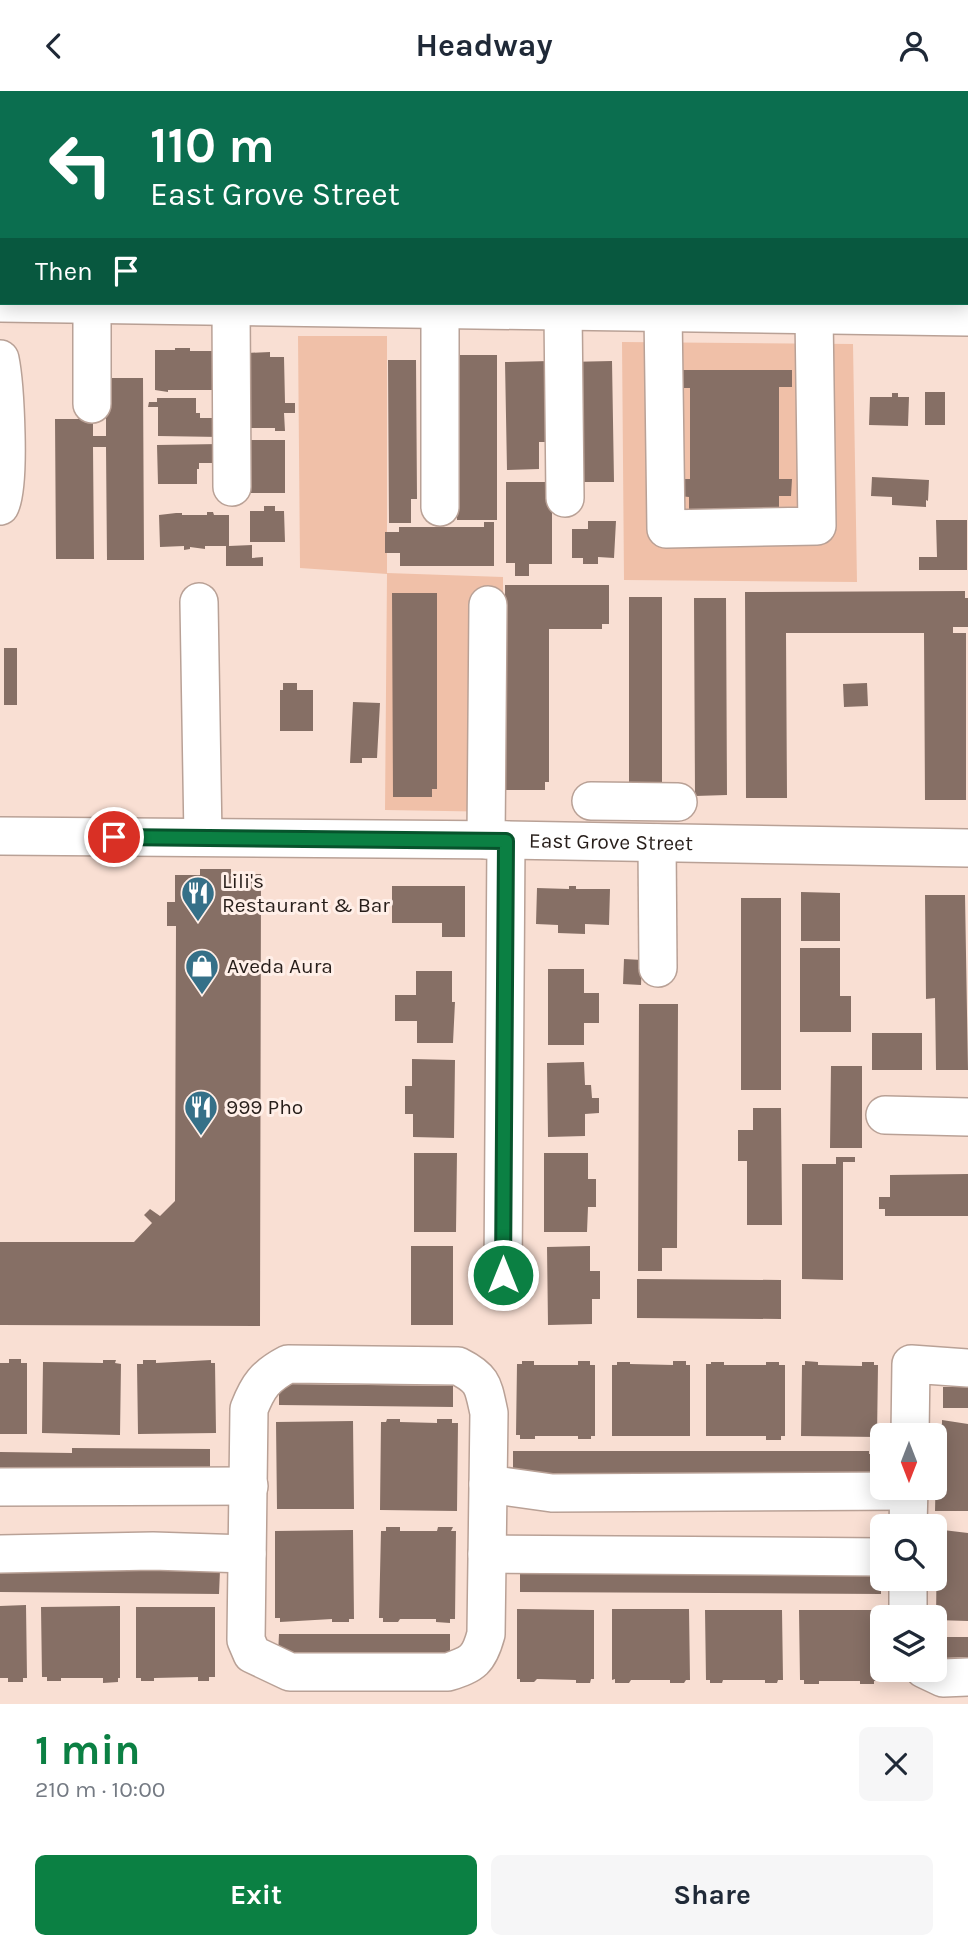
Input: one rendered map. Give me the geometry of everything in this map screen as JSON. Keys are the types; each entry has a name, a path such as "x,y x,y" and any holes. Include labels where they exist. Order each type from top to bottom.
{"street":[{"path":"92,305 92,404"},
{"path":"232,487 230,305 563,311 733,308 814,315 963,312"},
{"path":"440,309 440,507"},
{"path":"655,309 666,529 817,526 814,315"},
{"path":"563,311 565,498"},
{"path":"0,359 6,467 5,499 0,506"},
{"path":"199,602 203,838"},
{"path":"488,605 496,841 503,1275"},
{"path":"591,801 678,802"},
{"name":"East Grove Street","path":"0,836 968,848"},
{"path":"657,843 658,968"},
{"path":"885,1115 968,1117"},
{"path":"288,1364 458,1366 474,1374 484,1389 489,1413 488,1484 486,1634 481,1653 468,1665 448,1672 290,1672 252,1654 246,1640 249,1409 256,1391 270,1373 288,1364"},
{"path":"910,1423 911,1364 968,1368"},
{"path":"488,1484 552,1493 909,1501"},
{"path":"0,1487 249,1486"},
{"path":"0,1554 153,1551 247,1554"},
{"path":"487,1554 870,1557"},
{"path":"947,1678 968,1677"}],"shaded area":[{"path":"298,336 387,336 387,573 503,577 504,812 385,810 387,574 300,568"},
{"path":"622,342 853,344 857,582 624,580"}],"building":[{"path":"175,348 218,351 218,390 155,390 155,350"},
{"path":"270,352 270,357 284,357 285,403 295,403 295,413 284,413 285,431 275,431 275,428 245,428 247,353"},
{"path":"457,355 497,355 497,520 457,520"},
{"path":"388,360 416,360 417,499 411,499 411,523 389,523"},
{"path":"550,361 551,442 539,442 539,469 507,470 505,362"},
{"path":"612,361 614,482 580,482 567,362"},
{"path":"679,370 792,370 792,387 779,387 779,479 792,479 791,496 779,496 779,519 689,519 689,497 679,496 679,479 690,479 690,388 679,388"},
{"path":"106,378 143,378 144,560 107,560 106,447 93,447 94,559 56,559 55,419 93,419 93,436 106,436"},
{"path":"925,392 945,392 945,425 925,425"},
{"path":"892,393 898,393 898,397 909,397 908,426 869,425 870,397 892,397"},
{"path":"157,398 196,398 196,413 200,413 200,418 220,418 220,437 158,436 158,407 148,407 149,402 157,402"},
{"path":"245,440 285,440 285,493 246,493"},
{"path":"220,444 220,463 199,463 197,484 158,484 157,445"},
{"path":"872,477 929,480 926,507 892,505 892,497 871,496"},
{"path":"506,482 552,482 552,564 529,564 529,576 515,576 515,563 506,563"},
{"path":"264,506 275,506 275,511 284,511 285,542 250,542 250,511 264,511"},
{"path":"207,512 229,515 229,546 252,545 252,558 263,557 263,566 226,566 226,546 205,546 205,549 190,547 184,550 184,546 160,547 159,515 207,515"},
{"path":"936,520 967,520 967,570 919,570 919,557 937,557"},
{"path":"588,521 616,521 614,558 598,557 598,564 583,564 583,558 572,558 572,529 588,529"},
{"path":"484,522 494,522 494,566 400,566 400,553 385,553 385,532 399,532 399,527 484,527"},
{"path":"505,585 609,585 609,624 602,624 602,629 549,629 549,782 545,782 545,790 506,790"},
{"path":"965,591 965,598 968,598 968,627 953,627 953,633 966,633 966,800 925,800 924,633 786,633 787,798 746,798 745,592"},
{"path":"392,593 437,593 437,789 432,789 432,797 393,797"},
{"path":"629,597 662,597 662,796 629,796"},
{"path":"694,598 726,598 727,795 695,796"},
{"path":"4,648 17,648 17,705 4,705"},
{"path":"283,683 297,683 297,690 313,690 313,731 280,731 280,690 283,690"},
{"path":"867,683 868,706 844,707 843,684"},
{"path":"353,702 380,703 377,758 362,758 362,763 350,763"},
{"path":"200,869 231,869 231,874 261,874 260,1326 0,1325 0,1242 134,1242 152,1223 144,1215 150,1209 160,1216 175,1201 176,926 167,926 167,902 175,902 175,875 200,875"},
{"path":"392,886 465,886 465,937 442,937 442,923 392,923"},
{"path":"569,886 576,886 576,889 610,889 609,925 585,924 585,934 558,933 558,925 536,924 537,888 569,889"},
{"path":"801,892 840,893 840,941 801,941"},
{"path":"925,895 965,895 968,1070 936,1070 935,998 926,999"},
{"path":"741,898 781,898 781,1090 741,1090"},
{"path":"800,948 840,948 840,996 851,996 851,1032 800,1032"},
{"path":"624,959 642,960 641,985 623,984"},
{"path":"548,969 584,969 584,993 599,993 599,1023 584,1023 584,1045 548,1045"},
{"path":"416,971 452,971 452,1002 455,1002 453,1043 417,1043 417,1021 395,1021 395,995 416,995"},
{"path":"639,1004 678,1004 677,1248 662,1248 662,1271 638,1271"},
{"path":"872,1033 922,1033 922,1070 872,1070"},
{"path":"412,1059 455,1060 454,1138 413,1137 413,1114 405,1114 405,1086 412,1086"},
{"path":"584,1062 585,1085 591,1085 592,1098 599,1098 599,1113 585,1114 585,1136 548,1137 547,1063"},
{"path":"831,1066 862,1066 862,1148 830,1148"},
{"path":"753,1108 781,1108 782,1225 747,1225 747,1161 738,1161 738,1130 753,1130"},
{"path":"414,1153 457,1153 456,1232 414,1232"},
{"path":"544,1153 588,1153 588,1179 596,1179 596,1207 588,1207 587,1232 544,1232"},
{"path":"836,1157 855,1157 855,1162 843,1162 843,1280 802,1279 802,1164 836,1164"},
{"path":"968,1174 968,1216 885,1216 885,1209 879,1209 879,1197 890,1197 890,1175"},
{"path":"411,1246 453,1246 453,1325 411,1325"},
{"path":"590,1246 590,1271 600,1271 600,1299 592,1299 592,1324 548,1325 547,1247"},
{"path":"637,1279 781,1280 781,1319 637,1318"},
{"path":"9,1359 21,1359 21,1363 27,1363 27,1434 0,1434 0,1363 9,1363"},
{"path":"103,1360 116,1360 115,1363 121,1364 120,1435 42,1433 43,1362 103,1363"},
{"path":"143,1360 156,1360 156,1363 211,1360 211,1363 215,1363 216,1433 138,1434 137,1364 143,1364"},
{"path":"522,1361 534,1361 534,1365 578,1365 578,1361 590,1361 590,1365 595,1365 595,1436 591,1436 591,1439 578,1439 578,1436 535,1436 535,1439 520,1439 520,1435 516,1435 517,1364 522,1364"},
{"path":"673,1361 686,1361 686,1365 690,1365 690,1436 612,1436 612,1365 617,1365 617,1362 630,1362 673,1365"},
{"path":"805,1361 818,1362 818,1365 862,1366 862,1362 874,1362 874,1365 878,1365 877,1423 870,1423 870,1437 801,1436 802,1365 805,1365"},
{"path":"724,1362 724,1365 766,1365 766,1362 779,1362 779,1365 785,1365 785,1436 781,1436 781,1440 766,1440 766,1436 706,1436 706,1364"},
{"path":"279,1384 453,1386 453,1407 279,1405"},
{"path":"943,1387 968,1387 968,1408 943,1408"},
{"path":"387,1419 437,1423 437,1419 452,1419 452,1423 458,1423 457,1511 380,1510 381,1422 386,1422"},
{"path":"942,1420 968,1424 968,1511 935,1511 935,1500 947,1500 947,1423 942,1423"},
{"path":"353,1421 354,1509 277,1509 276,1422"},
{"path":"72,1448 210,1449 210,1473 0,1471 0,1452 72,1453"},
{"path":"513,1451 869,1451 870,1454 870,1475 513,1474"},
{"path":"386,1527 400,1527 400,1531 437,1531 438,1527 453,1527 451,1531 456,1531 455,1619 450,1619 450,1623 436,1622 436,1619 383,1622 383,1618 379,1618 381,1531 386,1531"},
{"path":"353,1530 354,1619 349,1619 349,1622 332,1622 332,1619 280,1622 280,1618 275,1618 275,1531"},
{"path":"947,1530 968,1533 968,1621 947,1620 947,1605 936,1605 936,1591 947,1591"},
{"path":"0,1569 220,1570 219,1594 0,1592"},
{"path":"520,1570 870,1572 870,1591 881,1591 881,1594 520,1592"},
{"path":"26,1605 27,1678 23,1678 23,1682 8,1682 8,1678 0,1678 0,1606"},
{"path":"120,1606 118,1682 103,1683 103,1678 61,1678 61,1681 47,1681 47,1677 42,1677 41,1607"},
{"path":"136,1607 215,1607 215,1677 209,1677 209,1681 198,1681 198,1677 154,1678 154,1681 141,1681 141,1678 136,1678"},
{"path":"517,1609 594,1610 594,1679 591,1679 590,1683 537,1679 534,1682 520,1682 520,1679 517,1679"},
{"path":"612,1609 689,1609 690,1680 684,1683 670,1683 670,1680 631,1680 629,1683 615,1683 615,1679 612,1680"},
{"path":"705,1610 782,1610 783,1680 778,1680 777,1683 765,1683 765,1680 723,1680 722,1683 710,1683 710,1680 706,1680"},
{"path":"799,1610 870,1610 870,1682 874,1684 860,1684 860,1681 819,1681 819,1684 804,1684 804,1680 800,1680"},
{"path":"279,1634 450,1634 450,1656 278,1655"},
{"path":"947,1637 968,1637 968,1657 947,1658"}],"place":[{"name":"Lili's Restaurant & Bar","path":"198,923"},
{"name":"Aveda Aura","path":"202,996"},
{"name":"999 Pho","path":"201,1137"}],"route":[{"path":"114,837 506,841 503,1275"}]}
